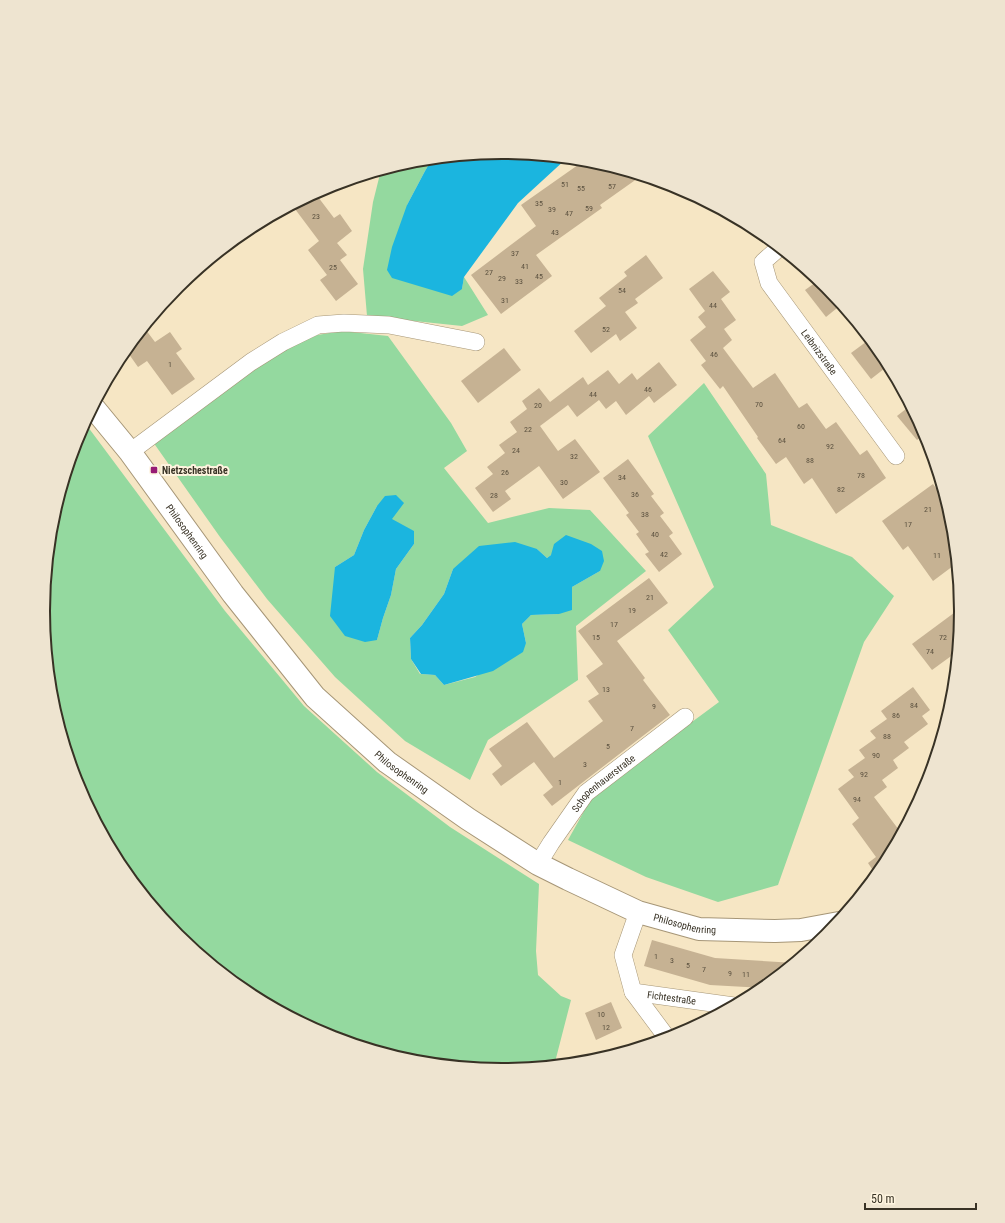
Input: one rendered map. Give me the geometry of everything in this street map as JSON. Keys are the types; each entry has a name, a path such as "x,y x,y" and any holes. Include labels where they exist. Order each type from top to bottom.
{"street":[{"name":"Leibnizstraße","path":"776,251 763,262 769,283 896,456"},
{"path":"130,452 251,362 283,342 318,325 344,323 389,325 476,342"},
{"name":"Philosophenring","path":"97,412 130,452 233,594 315,697 388,762 468,819 538,864 638,912 699,929 775,932 801,930 828,925"},
{"name":"Schopenhauerstraße","path":"538,864 586,793 685,717"},
{"name":"Fichtestraße","path":"638,912 623,955 633,992 664,1034"},
{"name":"Fichtestraße","path":"633,992 726,1005"}],"green space":[{"path":"428,166 407,205 462,289 464,277 488,315 462,326 367,316 363,269 373,202 380,176"},
{"path":"342,331 388,336 451,423 467,451 444,468 488,523 549,508 590,510 646,571 576,626 578,680 488,740 470,780 405,741 335,677 267,599 220,537 153,442 299,338","holes":["377,506 392,520 413,531 414,544 396,569 391,595 377,640 335,567 354,555 364,530","537,549 547,558 551,555 600,571 572,587 559,614 531,615 522,624 526,643 475,677 444,685 435,675 420,674 411,659 410,638 422,625 444,594 453,569"]},
{"path":"704,383 766,474 771,525 852,557 894,596 864,642 778,885 718,902 646,877 568,840 593,795 719,702 668,630 714,587 648,436"},
{"path":"89,428 225,611 304,706 377,772 450,827 539,884 536,951 538,975 561,996 571,1000 555,1061 502,1064 473,1063 443,1060 385,1049 329,1030 276,1003 251,988 204,952 162,910 126,863 97,812 84,785 65,729 54,671 50,612 54,552 65,494"}],"water":[{"path":"473,160 532,160 562,163 518,203 464,277 462,289 452,296 392,278 387,270 392,247 407,205 428,166"},
{"path":"396,495 404,503 392,519 414,531 414,544 396,569 391,595 377,640 365,642 345,636 330,616 335,567 354,555 364,530 377,506 385,496"},
{"path":"566,535 591,544 602,551 604,561 600,571 572,587 572,610 559,614 531,615 522,624 526,643 523,652 493,671 444,685 435,675 421,674 411,659 410,638 422,625 444,594 453,569 479,546 515,542 537,549 547,558 551,555 554,544"}],"building":[{"path":"577,166 620,174 636,179 600,205 602,208 536,255 552,276 501,314 471,275 536,226 521,205"},
{"path":"319,198 334,218 340,214 352,231 337,243 347,255 340,260 358,284 336,301 320,280 327,275 308,250 319,241 295,210"},
{"path":"646,255 663,278 635,299 638,303 625,312 637,328 620,341 616,334 591,353 574,331 606,306 599,298 627,276 624,272"},
{"path":"713,271 730,292 721,299 736,320 724,329 732,340 723,348 753,388 775,373 799,408 807,403 826,429 836,422 860,455 867,450 886,478 836,514 812,478 804,484 786,457 776,464 723,386 720,389 701,365 706,361 690,340 706,327 698,317 705,311 689,289"},
{"path":"814,284 838,308 826,317 805,290"},
{"path":"147,332 155,342 170,332 182,349 176,353 195,379 172,395 147,361 138,367 130,355"},
{"path":"866,342 884,369 871,379 851,353"},
{"path":"504,348 521,370 478,403 461,381"},
{"path":"659,362 677,385 654,403 649,396 626,415 616,401 606,409 599,400 577,417 568,405 540,426 558,451 575,439 600,472 563,499 539,466 505,491 511,499 493,512 475,488 493,474 487,467 505,453 499,445 517,432 510,422 527,409 522,401 539,388 550,402 583,377 588,385 608,370 619,384 632,373 637,380"},
{"path":"907,408 921,437 917,440 897,416"},
{"path":"628,459 654,494 651,496 664,513 660,516 673,533 669,536 682,554 659,572 645,554 649,552 636,534 639,532 626,515 629,513 603,478"},
{"path":"933,484 940,494 952,566 933,581 908,546 903,550 882,521"},
{"path":"649,578 668,603 617,641 645,678 643,680 670,715 552,806 543,795 553,787 534,762 501,786 492,774 502,766 489,749 527,722 554,758 603,721 588,701 599,694 586,676 603,664 578,631"},
{"path":"955,612 953,655 932,670 912,644"},
{"path":"913,687 930,710 922,716 928,724 904,742 909,748 893,760 898,768 882,780 887,787 874,797 899,829 873,871 868,863 876,857 852,824 859,818 838,789 854,777 848,770 865,758 859,750 876,738 870,731 887,719 881,711"},
{"path":"652,940 715,958 788,963 755,987 710,985 644,966"},
{"path":"611,1002 622,1028 596,1040 585,1013"}],"place":[{"name":"Nietzschestraße","path":"154,470"}]}
